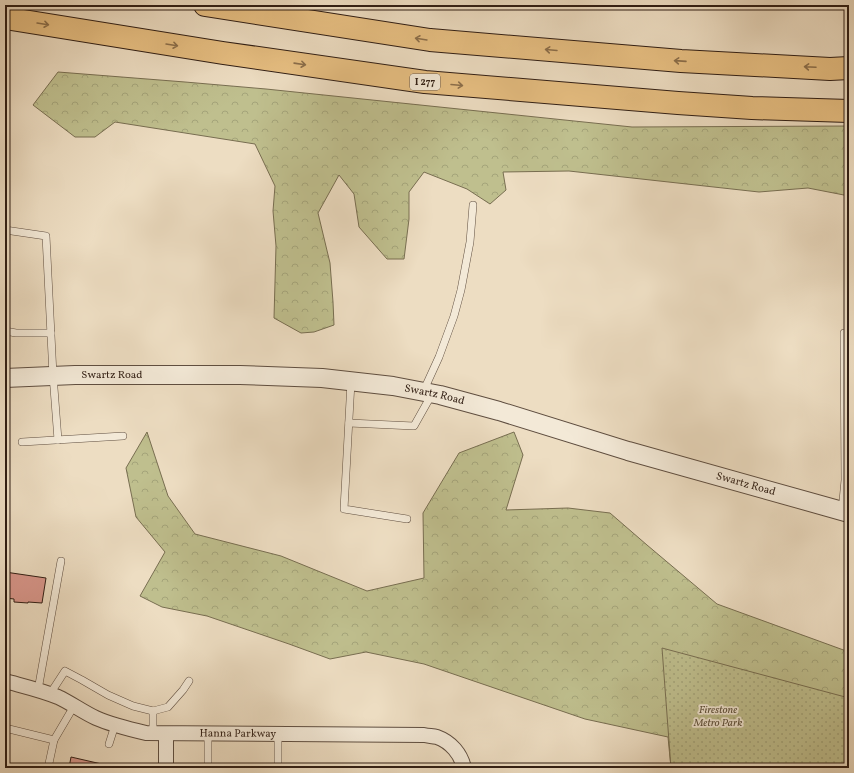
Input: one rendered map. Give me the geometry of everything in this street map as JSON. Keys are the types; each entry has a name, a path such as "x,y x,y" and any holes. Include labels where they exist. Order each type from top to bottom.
{"highway":[{"path":"205,5 430,40 681,61 830,69 849,68"},
{"name":"I 277","path":"5,18 223,53 425,82 678,103 752,108 849,111"}],"street":[{"name":"Swartz Road","path":"5,378 53,375 240,375 322,378 393,386 499,411 628,452 845,512"},
{"name":"Hanna Parkway","path":"5,681 60,698 95,718 115,726 146,733 424,735 436,737 448,743 458,753 464,768"},
{"path":"160,734 166,768"}],"lane":[{"path":"349,423 414,426 454,316 461,290 470,242 473,205"},
{"path":"5,230 46,236 58,440"},
{"path":"5,331 51,332"},
{"path":"844,333 845,512"},
{"path":"351,381 344,509 407,519"},
{"path":"22,442 123,436"},
{"path":"44,692 61,561"},
{"path":"44,692 65,671 108,695 133,706 153,711 168,707 189,681"},
{"path":"48,768 54,740 74,706"},
{"path":"153,711 160,734"},
{"path":"109,744 115,726"},
{"path":"5,728 54,740"},
{"path":"208,734 208,768"},
{"path":"278,734 278,768"}],"green space":[{"path":"58,72 266,89 632,127 849,126 849,196 808,188 759,192 569,171 503,172 506,190 490,204 467,189 424,172 409,192 409,219 404,259 387,259 359,227 354,194 339,175 318,213 330,263 334,325 314,332 301,333 274,318 276,246 273,211 275,186 255,144 115,122 95,137 75,137 33,105"},
{"path":"147,432 168,496 195,534 281,556 367,591 424,578 423,513 459,453 514,432 523,455 506,510 568,508 610,513 717,604 849,652 849,768 671,768 668,737 585,719 424,664 366,652 330,659 207,616 162,607 140,596 165,552 136,517 126,468"},
{"name":"Firestone Metro Park","path":"662,648 849,698 849,768 671,768"}],"building":[{"path":"5,572 46,578 42,603 14,602 14,599 5,598"},
{"path":"71,757 119,768 69,768"}]}
